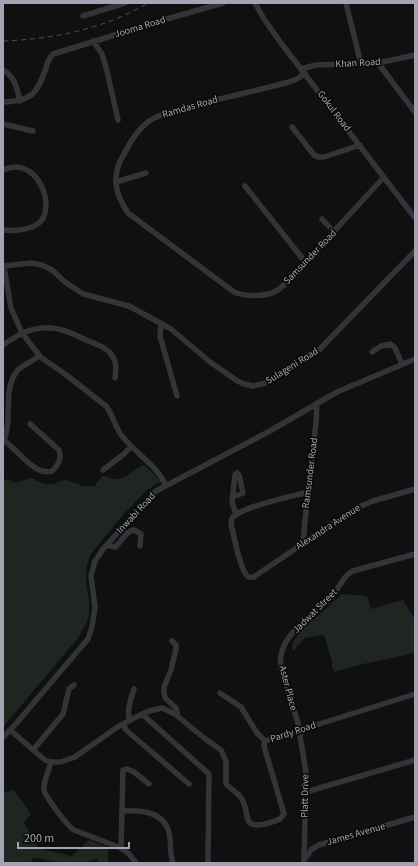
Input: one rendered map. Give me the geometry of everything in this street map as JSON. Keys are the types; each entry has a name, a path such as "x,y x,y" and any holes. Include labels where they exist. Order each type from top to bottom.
{"street":[{"path":"83,16 125,3"},
{"name":"Jooma Road","path":"20,101 30,97 36,92 50,57 56,52 223,3"},
{"name":"Gokul Road","path":"255,3 264,19 415,218"},
{"path":"346,3 361,64"},
{"path":"93,41 99,50 105,66 118,120"},
{"name":"Khan Road","path":"303,71 316,65 378,63 415,55"},
{"path":"378,63 415,112"},
{"path":"3,70 16,84 20,101 3,102"},
{"name":"Ramdas Road","path":"125,209 120,200 116,182 116,170 138,132 149,121 168,113 289,82 297,79 303,71"},
{"path":"3,124 33,131"},
{"path":"292,127 314,155 318,157 360,145"},
{"path":"3,170 16,167 34,174 42,187 45,206 43,217 39,223 19,230 3,230"},
{"path":"116,182 146,173"},
{"name":"Samsunder Road","path":"125,209 135,219 234,292 256,296 277,290 306,262 384,177"},
{"path":"245,186 306,262"},
{"path":"322,219 334,232"},
{"name":"Sulageni Road","path":"3,267 31,263 42,265 52,270 70,286 83,294 129,306 171,329 210,362 236,380 253,386 259,385 278,376 318,351 415,251"},
{"path":"3,267 10,308 22,333 39,356 106,406 120,433 154,468 166,486"},
{"path":"161,324 160,336 177,396"},
{"path":"3,345 22,333 41,328 61,329 103,346 111,354 116,363 115,378"},
{"path":"372,352 381,346 390,344 395,348 402,364"},
{"path":"30,424 59,450 61,454 58,464 52,471 45,471 34,467 4,440 11,384 20,368 39,356"},
{"name":"Inwabi Road","path":"3,737 88,639 92,627 95,607 91,584 93,567 98,555 152,495 166,486 270,431 317,403 343,390 415,359"},
{"name":"Ramsunder Road","path":"303,543 317,403"},
{"path":"102,470 124,454 131,446"},
{"name":"Alexandra Avenue","path":"236,515 232,519 231,524 242,568 245,575 248,577 254,577 349,512 362,505 415,489"},
{"path":"233,497 232,502 236,515 259,504 308,492"},
{"path":"107,544 112,547 117,546 128,532 134,530 141,534 140,546"},
{"name":"Jadwat Street","path":"284,647 296,628 329,600 350,572 415,554"},
{"path":"172,641 176,645 176,650 171,670 164,687 164,694 166,699 176,708 178,716"},
{"name":"Aster Place","path":"284,647 280,665 298,723 298,730"},
{"path":"33,750 63,714 69,689 74,685"},
{"path":"130,720 128,716 128,708 134,689"},
{"path":"220,693 241,707 258,734 265,741"},
{"name":"Pardy Road","path":"178,716 221,750 226,761 226,784 240,797 248,816 248,820 255,826 280,819 284,814 264,746 265,741 415,694"},
{"path":"10,730 45,760 60,762 75,757 123,724 149,711 162,708 178,716"},
{"path":"142,714 209,774 208,863"},
{"path":"123,724 126,730 189,784"},
{"name":"Platt Drive","path":"298,730 306,774 304,861"},
{"path":"306,792 415,760"},
{"path":"51,762 44,790 68,826 74,830 121,848 129,854 136,863"},
{"path":"121,848 124,769 134,772 149,784"},
{"path":"122,811 145,811 159,817 168,830 170,852 173,863"},
{"name":"James Avenue","path":"304,861 314,847 415,817"},
{"path":"304,843 314,847"}],"shaded area":[{"path":"144,465 158,478 160,482 147,490 121,517 91,554 87,564 86,579 89,615 86,624 78,638 3,727 3,481 7,479 15,483 31,478 44,484 53,484 67,480 83,486 94,486 103,476 113,479 125,477"},
{"path":"341,594 367,596 371,609 403,600 415,620 415,653 354,666 335,672 332,668 332,661 324,635 305,638 294,650 292,650 297,636 303,629"},
{"path":"14,790 31,814 24,823 39,849 65,854 71,857 89,840 108,847 108,863 98,863 97,858 85,863 72,864 33,858 30,863 3,863 3,792"}],"railway":[{"path":"3,41 41,38 78,31 114,20 148,3"}]}
